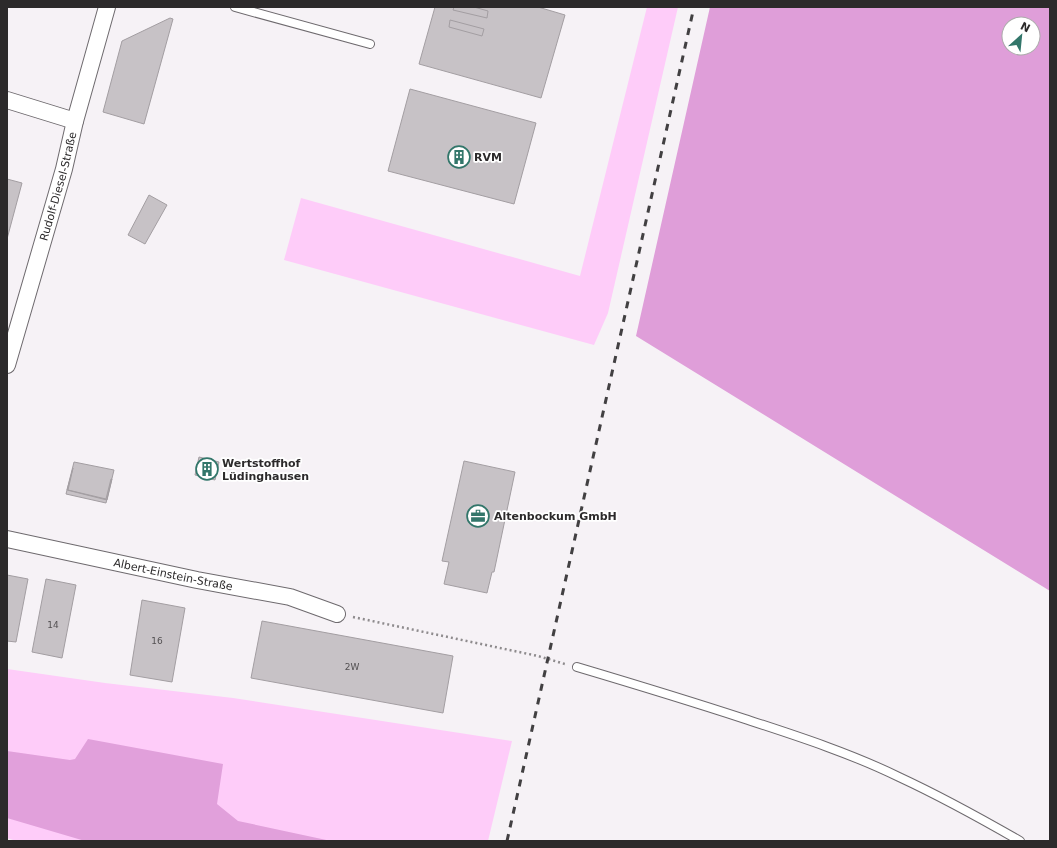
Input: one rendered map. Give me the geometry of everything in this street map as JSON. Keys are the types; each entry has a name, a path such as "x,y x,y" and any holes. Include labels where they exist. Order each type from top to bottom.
{"street":[{"name":"Rudolf-Diesel-Straße","path":"7,366 64,169 75,121 107,7"},
{"path":"7,100 75,121"},
{"name":"Albert-Einstein-Straße","path":"7,539 197,580 290,597 337,614"}],"lane":[{"path":"235,7 370,44"},
{"path":"577,667 656,690 841,752 899,776 1020,841"}],"path":[{"path":"337,614 538,656 577,667"}],"shaded area":[{"path":"647,7 678,7 608,313 594,345 284,260 301,198 580,276"},
{"path":"710,7 1050,7 1050,591 636,336"},
{"path":"7,669 105,683 233,698 512,741 488,841 16,841 7,838"},
{"path":"88,739 223,764 217,804 238,821 331,841 85,841 7,818 7,751 70,760 75,759"}],"building":[{"path":"435,7 538,7 565,15 541,98 419,64"},
{"path":"454,7 474,7 488,11 487,18 453,10"},
{"path":"170,18 173,19 144,124 103,112 122,41"},
{"path":"450,20 484,29 482,36 449,27"},
{"name":"RVM","path":"410,89 536,123 514,204 388,171"},
{"path":"7,179 22,183 7,239"},
{"path":"149,195 167,205 145,244 128,235"},
{"name":"Wertstoffhof Lüdinghausen","path":"199,457 219,462 215,480 195,475"},
{"name":"Altenbockum GmbH","path":"464,461 515,472 494,572 492,572 487,593 444,584 449,562 442,561"},
{"path":"74,462 114,470 106,503 66,494"},
{"path":"73,468 68,490 106,499 112,479 107,500 67,490"},
{"path":"7,575 28,579 16,642 7,641"},
{"path":"46,579 76,585 62,658 32,652"},
{"path":"142,600 185,608 172,682 130,675"},
{"path":"262,621 453,656 443,713 251,678"}],"railway":[{"path":"507,841 694,7"}],"place":[{"name":"RVM","path":"459,157"},
{"name":"Wertstoffhof Lüdinghausen","path":"207,469"},
{"name":"Altenbockum GmbH","path":"478,516"}]}
